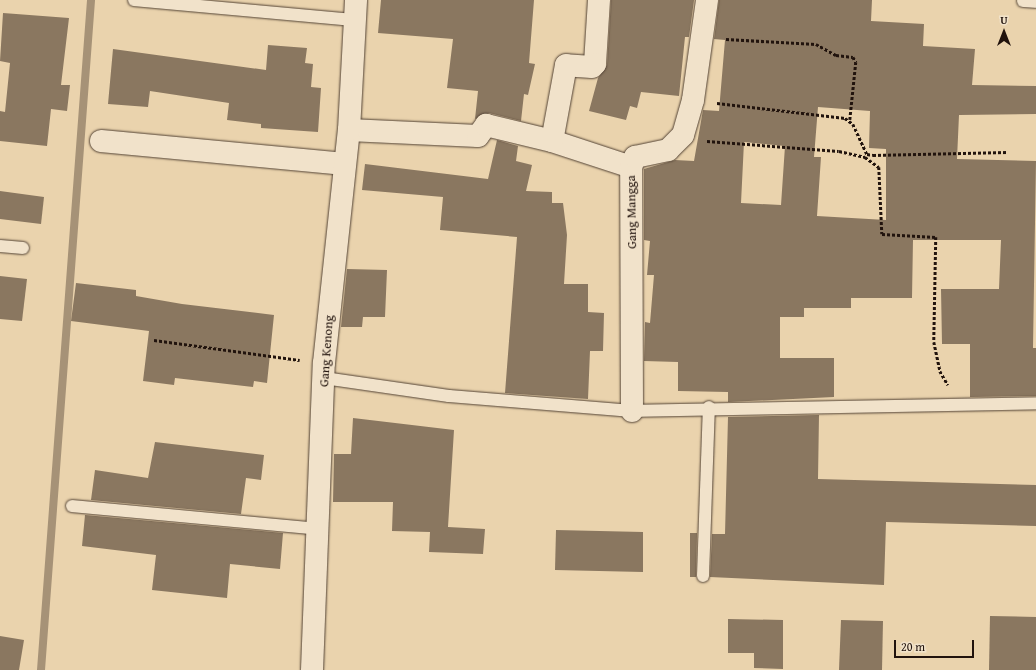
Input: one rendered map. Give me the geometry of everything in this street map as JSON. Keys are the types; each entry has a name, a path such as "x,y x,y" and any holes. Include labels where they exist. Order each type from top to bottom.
{"street":[{"path":"552,141 566,65 592,67 595,64 599,0"},
{"name":"Gang Mangga","path":"632,412 631,167 636,157 668,150 683,135 693,100 707,0"},
{"name":"Gang Kenong","path":"312,670 324,370 349,130 355,18"},
{"path":"349,130 478,136 486,125 552,141 631,167"},
{"path":"102,141 345,164"}],"lane":[{"path":"134,0 355,18"},
{"path":"1023,1 1036,2"},
{"path":"0,246 23,248"},
{"path":"324,370 449,396 632,412 709,408 1036,403"},
{"path":"703,576 709,408"},
{"path":"72,506 318,530"}],"path":[{"path":"701,38 816,44 836,55 853,57 856,62 850,120 865,150 873,155 1008,152"},
{"path":"693,100 850,120"},
{"path":"683,135 716,143 838,151 865,157 879,167 882,234 936,237 934,342 940,371 958,403"},
{"path":"154,340 324,370"}],"building":[{"path":"381,0 534,0 529,63 535,64 528,95 524,94 521,121 489,113 475,119 478,91 447,88 453,39 378,33"},
{"path":"611,0 694,0 689,37 685,37 679,96 641,92 637,108 630,106 626,120 589,111 598,78 607,65"},
{"path":"719,0 872,0 871,21 924,24 923,46 975,49 972,85 1036,86 1036,114 959,115 957,159 1036,161 1033,348 1036,348 1036,396 970,397 970,344 942,344 941,289 999,289 1001,240 913,240 912,298 851,298 851,308 804,308 804,317 780,317 780,358 834,358 834,397 728,402 728,392 678,391 678,362 644,361 645,322 650,323 654,275 647,275 650,241 644,240 644,169 675,160 694,161 703,110 719,111 725,40 714,39","holes":["818,107 870,111 869,148 886,149 886,220 817,216 821,157 814,157","744,142 785,146 781,205 741,203"]},
{"path":"3,13 69,18 61,85 70,85 67,111 51,109 47,146 0,141 0,111 5,112 10,63 0,61"},
{"path":"268,45 307,48 305,63 313,64 311,87 321,88 318,132 261,128 261,124 227,120 229,103 150,91 148,107 108,104 113,49 266,70"},
{"path":"497,140 518,146 516,161 532,165 526,191 552,192 552,203 563,203 567,235 564,284 588,284 588,312 604,313 603,351 590,351 588,399 505,393 517,237 440,230 443,197 362,190 365,164 488,179"},
{"path":"0,191 44,197 41,224 0,219"},
{"path":"347,269 387,270 385,317 363,317 362,327 341,327"},
{"path":"0,276 27,279 22,321 0,319"},
{"path":"76,283 136,290 136,296 182,304 274,315 267,383 254,381 253,387 175,378 174,385 143,381 149,331 71,321"},
{"path":"819,415 818,479 1036,485 1036,526 886,522 884,585 710,577 712,534 725,534 728,417"},
{"path":"353,418 454,430 448,527 485,529 483,554 429,552 430,532 392,531 393,502 333,502 334,454 351,454"},
{"path":"155,442 264,455 261,480 246,478 241,514 91,500 95,470 148,478"},
{"path":"85,515 283,533 280,569 230,564 227,598 152,590 156,555 82,546"},
{"path":"556,530 643,532 643,572 555,570"},
{"path":"690,533 697,533 696,577 690,577"},
{"path":"990,616 1036,617 1036,670 989,670"},
{"path":"728,619 783,620 783,669 754,668 754,653 728,653"},
{"path":"841,620 883,621 882,670 839,670"},
{"path":"0,636 24,640 19,670 0,670"}],"waterway":[{"path":"41,670 91,0"}]}
